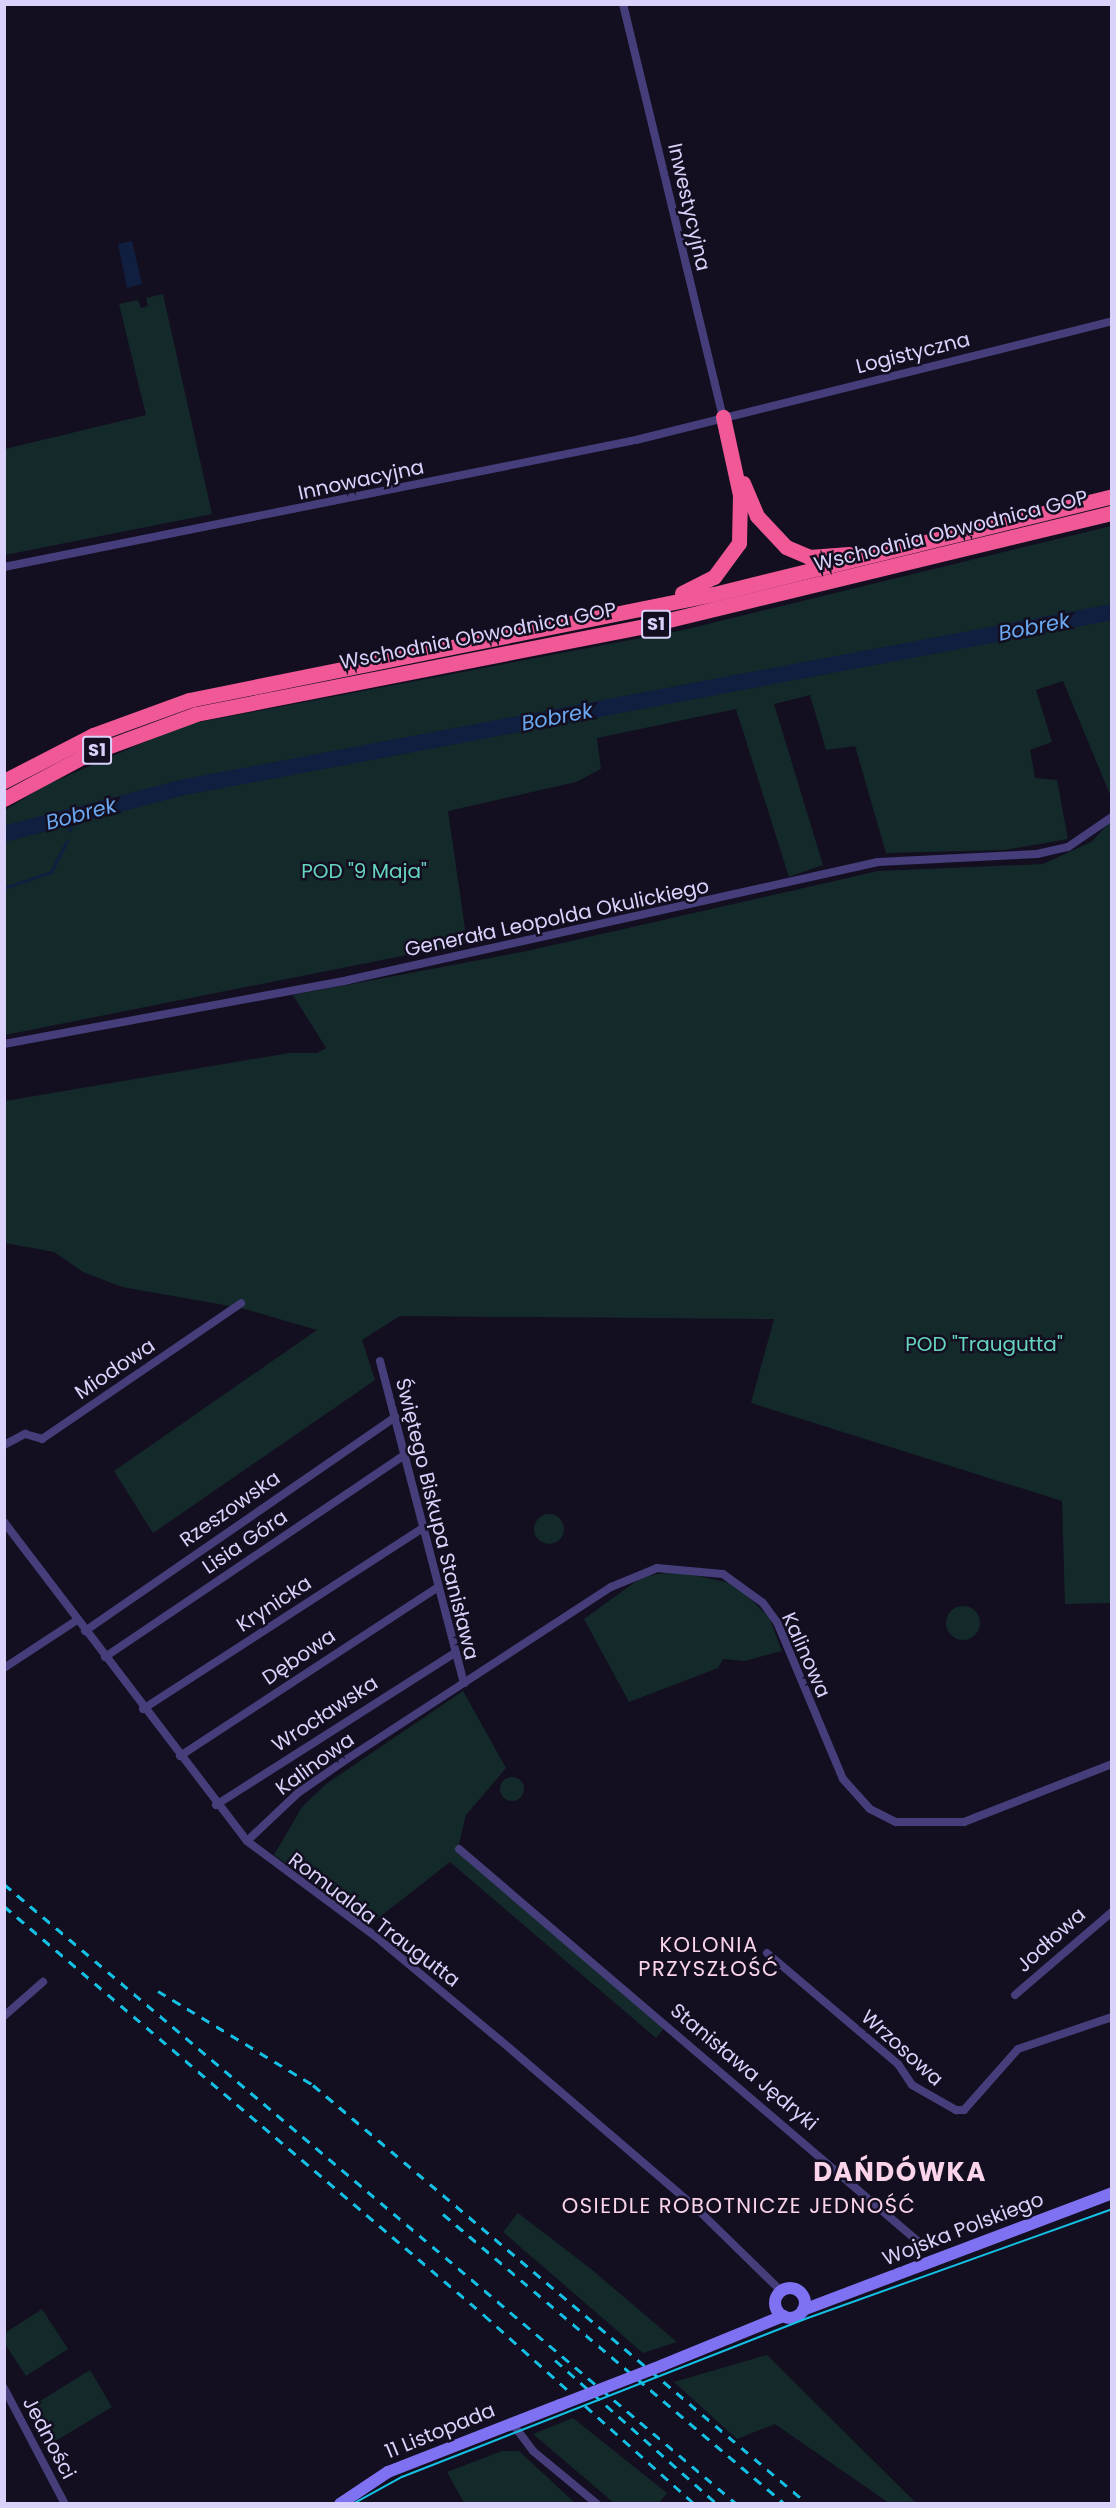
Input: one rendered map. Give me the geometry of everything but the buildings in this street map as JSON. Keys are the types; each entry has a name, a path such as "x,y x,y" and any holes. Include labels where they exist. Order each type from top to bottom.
{"highway":[{"path":"723,417 736,467 757,516 786,547 809,557 897,550"},
{"path":"616,615 699,587 723,568 741,528 736,467"},
{"name":"Wschodnia Obwodnica GOP","path":"4,782 93,735 189,700 616,615 897,550 1112,496"},
{"name":"Wschodnia Obwodnica GOP","path":"4,799 88,754 195,714 644,626 1112,513"}],"main road":[{"name":"Wojska Polskiego","path":"803,2310 1112,2193"},
{"path":"794,2289 803,2296 803,2310 795,2317 783,2316 755,2327 775,2305 782,2291 794,2289"},
{"name":"Wojska Polskiego","path":"803,2296 829,2300"},
{"path":"775,2305 783,2316"},
{"name":"11 Listopada","path":"340,2504 388,2472 755,2327"}],"street":[{"name":"Inwestycyjna","path":"623,4 723,417"},
{"name":"Logistyczna","path":"723,417 1112,321"},
{"name":"Innowacyjna","path":"4,567 599,448 723,417"},
{"name":"Generała Leopolda Okulickiego","path":"4,1044 348,980 878,862 1037,854 1068,847 1111,818"},
{"name":"Miodowa","path":"4,1445 25,1434 42,1439 242,1304"},
{"name":"Świętego Biskupa Stanisława","path":"380,1361 453,1654 464,1683"},
{"name":"Rzeszowska","path":"85,1631 395,1417"},
{"name":"Lisia Góra","path":"105,1657 404,1455"},
{"name":"Romualda Traugutta","path":"4,1522 216,1805 247,1841 375,1936 500,2040 696,2208 782,2291"},
{"name":"Krynicka","path":"143,1709 423,1528"},
{"name":"Kalinowa","path":"247,1841 298,1793 464,1683 634,1575 657,1568 702,1569 723,1574 763,1602 777,1622 834,1764 857,1798 886,1818 917,1826 964,1822 1112,1764"},
{"name":"Dębowa","path":"180,1756 438,1588"},
{"path":"4,1668 77,1620"},
{"name":"Wrocławska","path":"216,1805 453,1654"},
{"name":"Stanisława Jędryki","path":"459,1849 921,2244"},
{"name":"Jodłowa","path":"1015,1995 1112,1912"},
{"name":"Wrzosowa","path":"767,1953 898,2064 912,2085 956,2110 964,2110 1018,2049 1112,2017"},
{"path":"4,2016 43,1982"},
{"name":"Jedności","path":"4,2388 65,2504"},
{"path":"512,2423 533,2451 597,2504"}],"green space":[{"path":"163,294 212,514 5,555 5,449 146,415 119,304 138,300 141,308 148,306 146,298"},
{"name":"POD \"9 Maja\"","path":"1111,526 1111,797 1063,681 1036,690 1052,742 1030,750 1035,778 1057,780 1068,839 1005,850 886,853 855,746 826,750 810,695 774,704 823,865 789,877 736,709 597,738 601,769 576,782 448,811 467,943 5,1035 5,810 46,785 184,725 683,630"},
{"name":"POD \"Traugutta\"","path":"1111,821 1111,1603 1065,1604 1062,1501 751,1403 774,1319 400,1316 362,1340 375,1380 153,1533 114,1471 317,1330 241,1308 122,1287 83,1272 54,1252 5,1243 5,1101 289,1053 317,1053 326,1048 293,995 527,951 878,871 1043,864 1091,842"},
{"path":"549,1514 555,1515 563,1523 563,1535 555,1543 549,1544 543,1543 535,1535 534,1529 535,1523 543,1515"},
{"path":"675,1571 735,1584 769,1617 782,1651 744,1661 723,1659 718,1668 629,1702 584,1619 642,1577"},
{"path":"963,1606 975,1611 980,1623 975,1635 963,1640 951,1635 946,1623 951,1611"},
{"path":"463,1691 506,1768 466,1815 457,1852 665,2027 656,2038 450,1862 372,1923 274,1855 302,1807 326,1784"},
{"path":"512,1777 517,1778 523,1784 523,1794 517,1800 512,1801 507,1800 501,1794 500,1789 501,1784 507,1778"},
{"path":"518,2213 591,2269 677,2342 643,2353 503,2232"},
{"path":"42,2309 68,2349 26,2376 5,2344 5,2333"},
{"path":"767,2355 916,2503 889,2503 775,2424 737,2439 674,2382"},
{"path":"90,2370 112,2407 54,2442 32,2406"},
{"path":"573,2418 667,2493 659,2503 614,2503 533,2434"},
{"path":"502,2451 519,2451 575,2503 464,2503 447,2472"}],"water":[{"path":"132,241 142,284 127,288 118,244"}],"waterway":[{"name":"Bobrek","path":"4,834 180,788 1112,612"},
{"path":"69,831 74,815"},
{"path":"4,888 51,872 67,841"}],"tram line":[{"path":"353,2504 402,2477 808,2318 1112,2209"}],"railway":[{"path":"4,1884 737,2504"},
{"path":"4,1906 484,2315 695,2504"},
{"path":"158,1991 313,2085 808,2504"},
{"path":"443,2214 785,2504"},
{"path":"555,2360 717,2504"}],"district":[{"name":"KOLONIA PRZYSZŁOŚĆ","path":"709,1957"},
{"name":"DAŃDÓWKA","path":"900,2173"},
{"name":"OSIEDLE ROBOTNICZE JEDNOŚĆ","path":"739,2206"}]}
